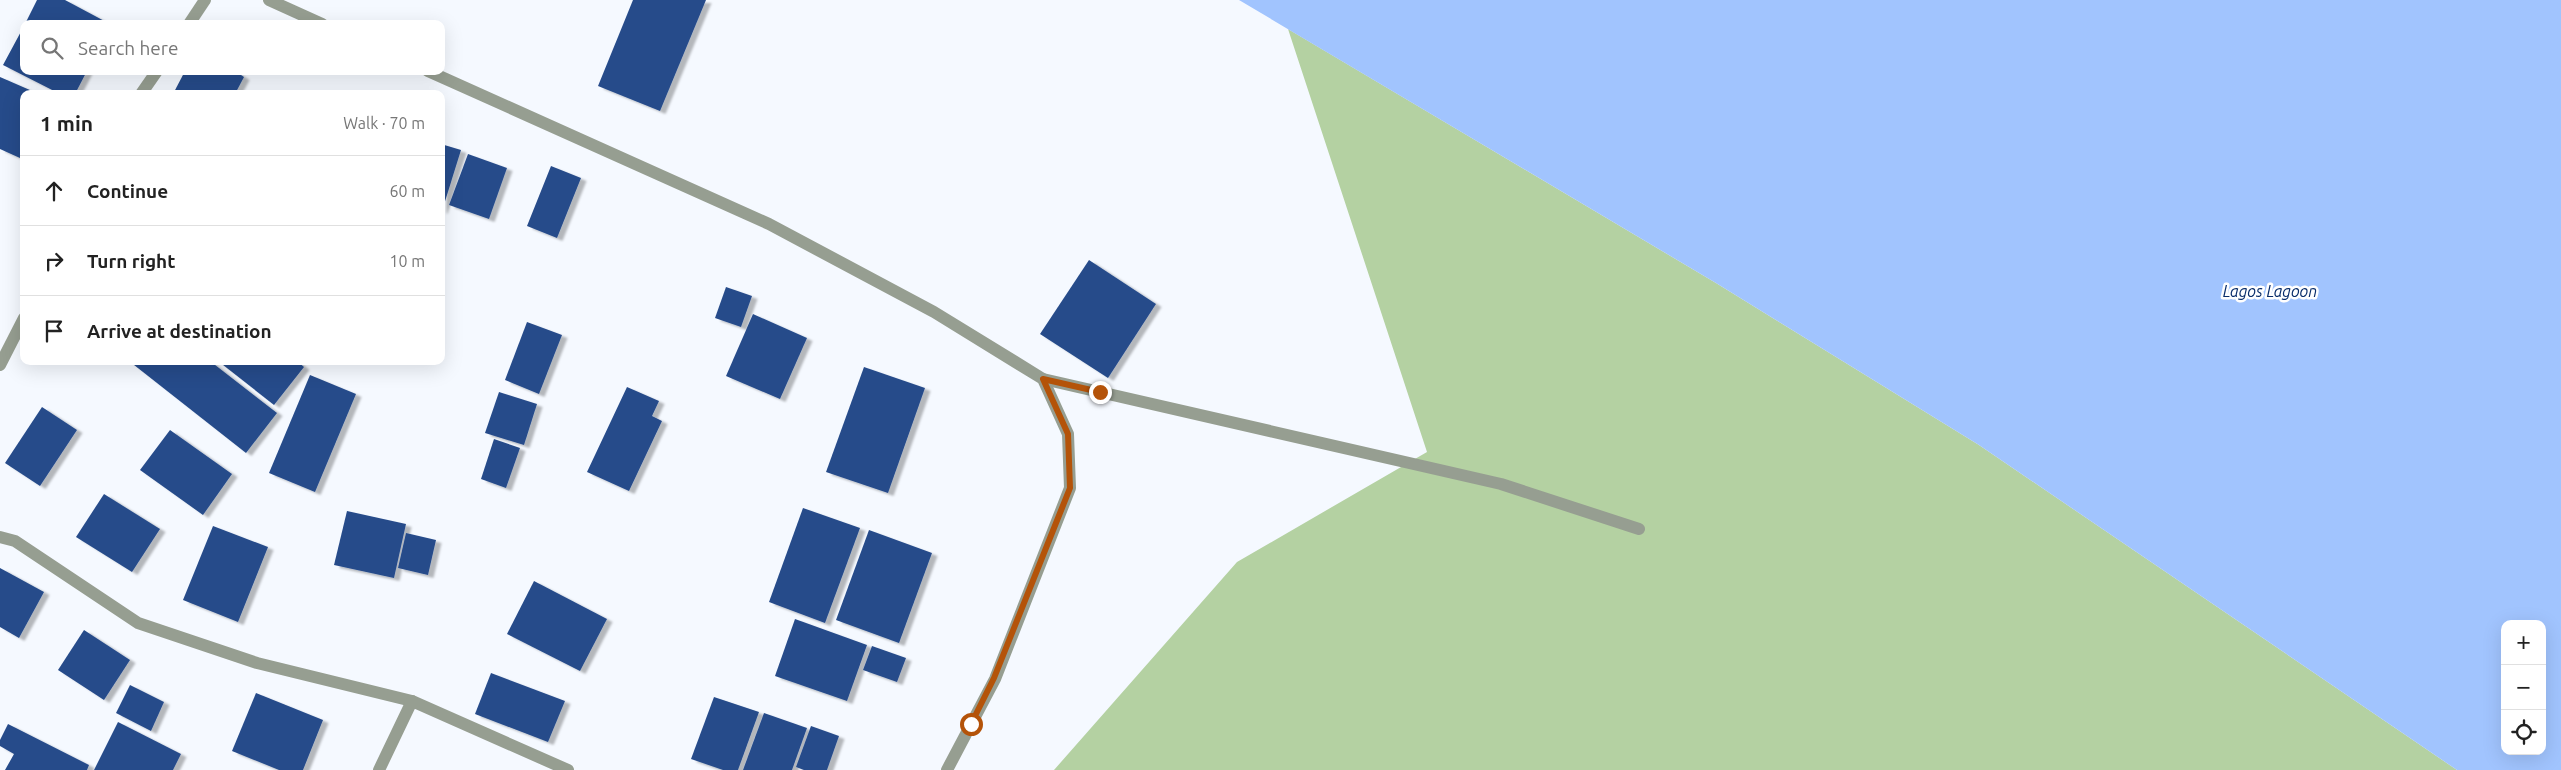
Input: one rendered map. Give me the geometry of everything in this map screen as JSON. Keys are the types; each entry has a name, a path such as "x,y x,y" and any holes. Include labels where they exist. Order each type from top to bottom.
{"street":[{"path":"192,20 206,0"},
{"path":"269,0 313,20"},
{"path":"144,90 154,75"},
{"path":"437,75 769,224 934,312 1043,379 1501,484 1639,529"},
{"path":"0,365 20,326"},
{"path":"947,770 994,678 1070,488 1068,434 1043,379"},
{"path":"0,536 15,541 138,623 257,663 412,701 568,770"},
{"path":"380,770 412,701"}],"green space":[{"path":"1288,29 1716,283 1979,445 2457,770 1054,770 1237,562 1427,452"}],"water":[{"name":"Lagos Lagoon","path":"1239,0 2561,0 2561,770 2457,770 1979,445 1716,283"}],"building":[{"path":"37,0 65,0 102,20 27,20"},
{"path":"633,0 706,0 660,111 598,86"},
{"path":"20,33 20,74 3,65"},
{"path":"23,75 85,75 77,90 52,90"},
{"path":"183,75 241,75 244,77 237,90 175,90"},
{"path":"0,77 30,90 20,90 20,158 0,149"},
{"path":"445,145 461,150 445,201"},
{"path":"468,154 507,168 489,219 449,205"},
{"path":"551,166 581,178 557,238 527,226"},
{"path":"1089,260 1156,304 1108,378 1040,334"},
{"path":"726,287 752,296 741,327 715,318"},
{"path":"753,314 807,338 780,399 726,376"},
{"path":"527,322 562,335 539,394 505,380"},
{"path":"134,365 215,365 277,413 246,453"},
{"path":"223,365 302,365 304,367 274,405"},
{"path":"864,367 925,388 888,493 826,472"},
{"path":"310,375 356,394 315,492 269,473"},
{"path":"627,387 659,401 652,416 662,421 629,491 587,472"},
{"path":"499,392 537,404 524,445 485,433"},
{"path":"42,407 77,430 40,486 5,463"},
{"path":"170,430 232,474 203,515 140,470"},
{"path":"494,439 520,448 506,488 481,479"},
{"path":"104,494 160,529 132,572 76,537"},
{"path":"803,508 860,528 825,623 769,602"},
{"path":"347,511 406,524 394,578 334,565"},
{"path":"213,526 268,547 238,622 183,600"},
{"path":"869,530 932,553 899,643 836,620"},
{"path":"406,533 436,540 428,575 398,568"},
{"path":"0,568 44,592 19,638 0,627"},
{"path":"534,581 607,619 580,671 507,634"},
{"path":"795,619 867,645 847,701 775,676"},
{"path":"84,630 130,660 104,700 58,670"},
{"path":"872,646 906,658 897,682 863,670"},
{"path":"491,673 565,701 548,742 475,714"},
{"path":"130,685 164,702 151,731 116,713"},
{"path":"256,693 323,720 303,770 279,770 232,751"},
{"path":"714,697 759,712 738,770 723,770 691,759"},
{"path":"764,713 807,728 792,770 743,770"},
{"path":"118,722 181,754 173,770 94,770"},
{"path":"8,724 89,765 87,770 5,770 14,754 0,746 0,740"},
{"path":"811,726 839,736 827,770 804,770 796,767"}],"route":[{"path":"971,724 994,678 1070,488 1068,434 1043,379 1100,392"}]}
